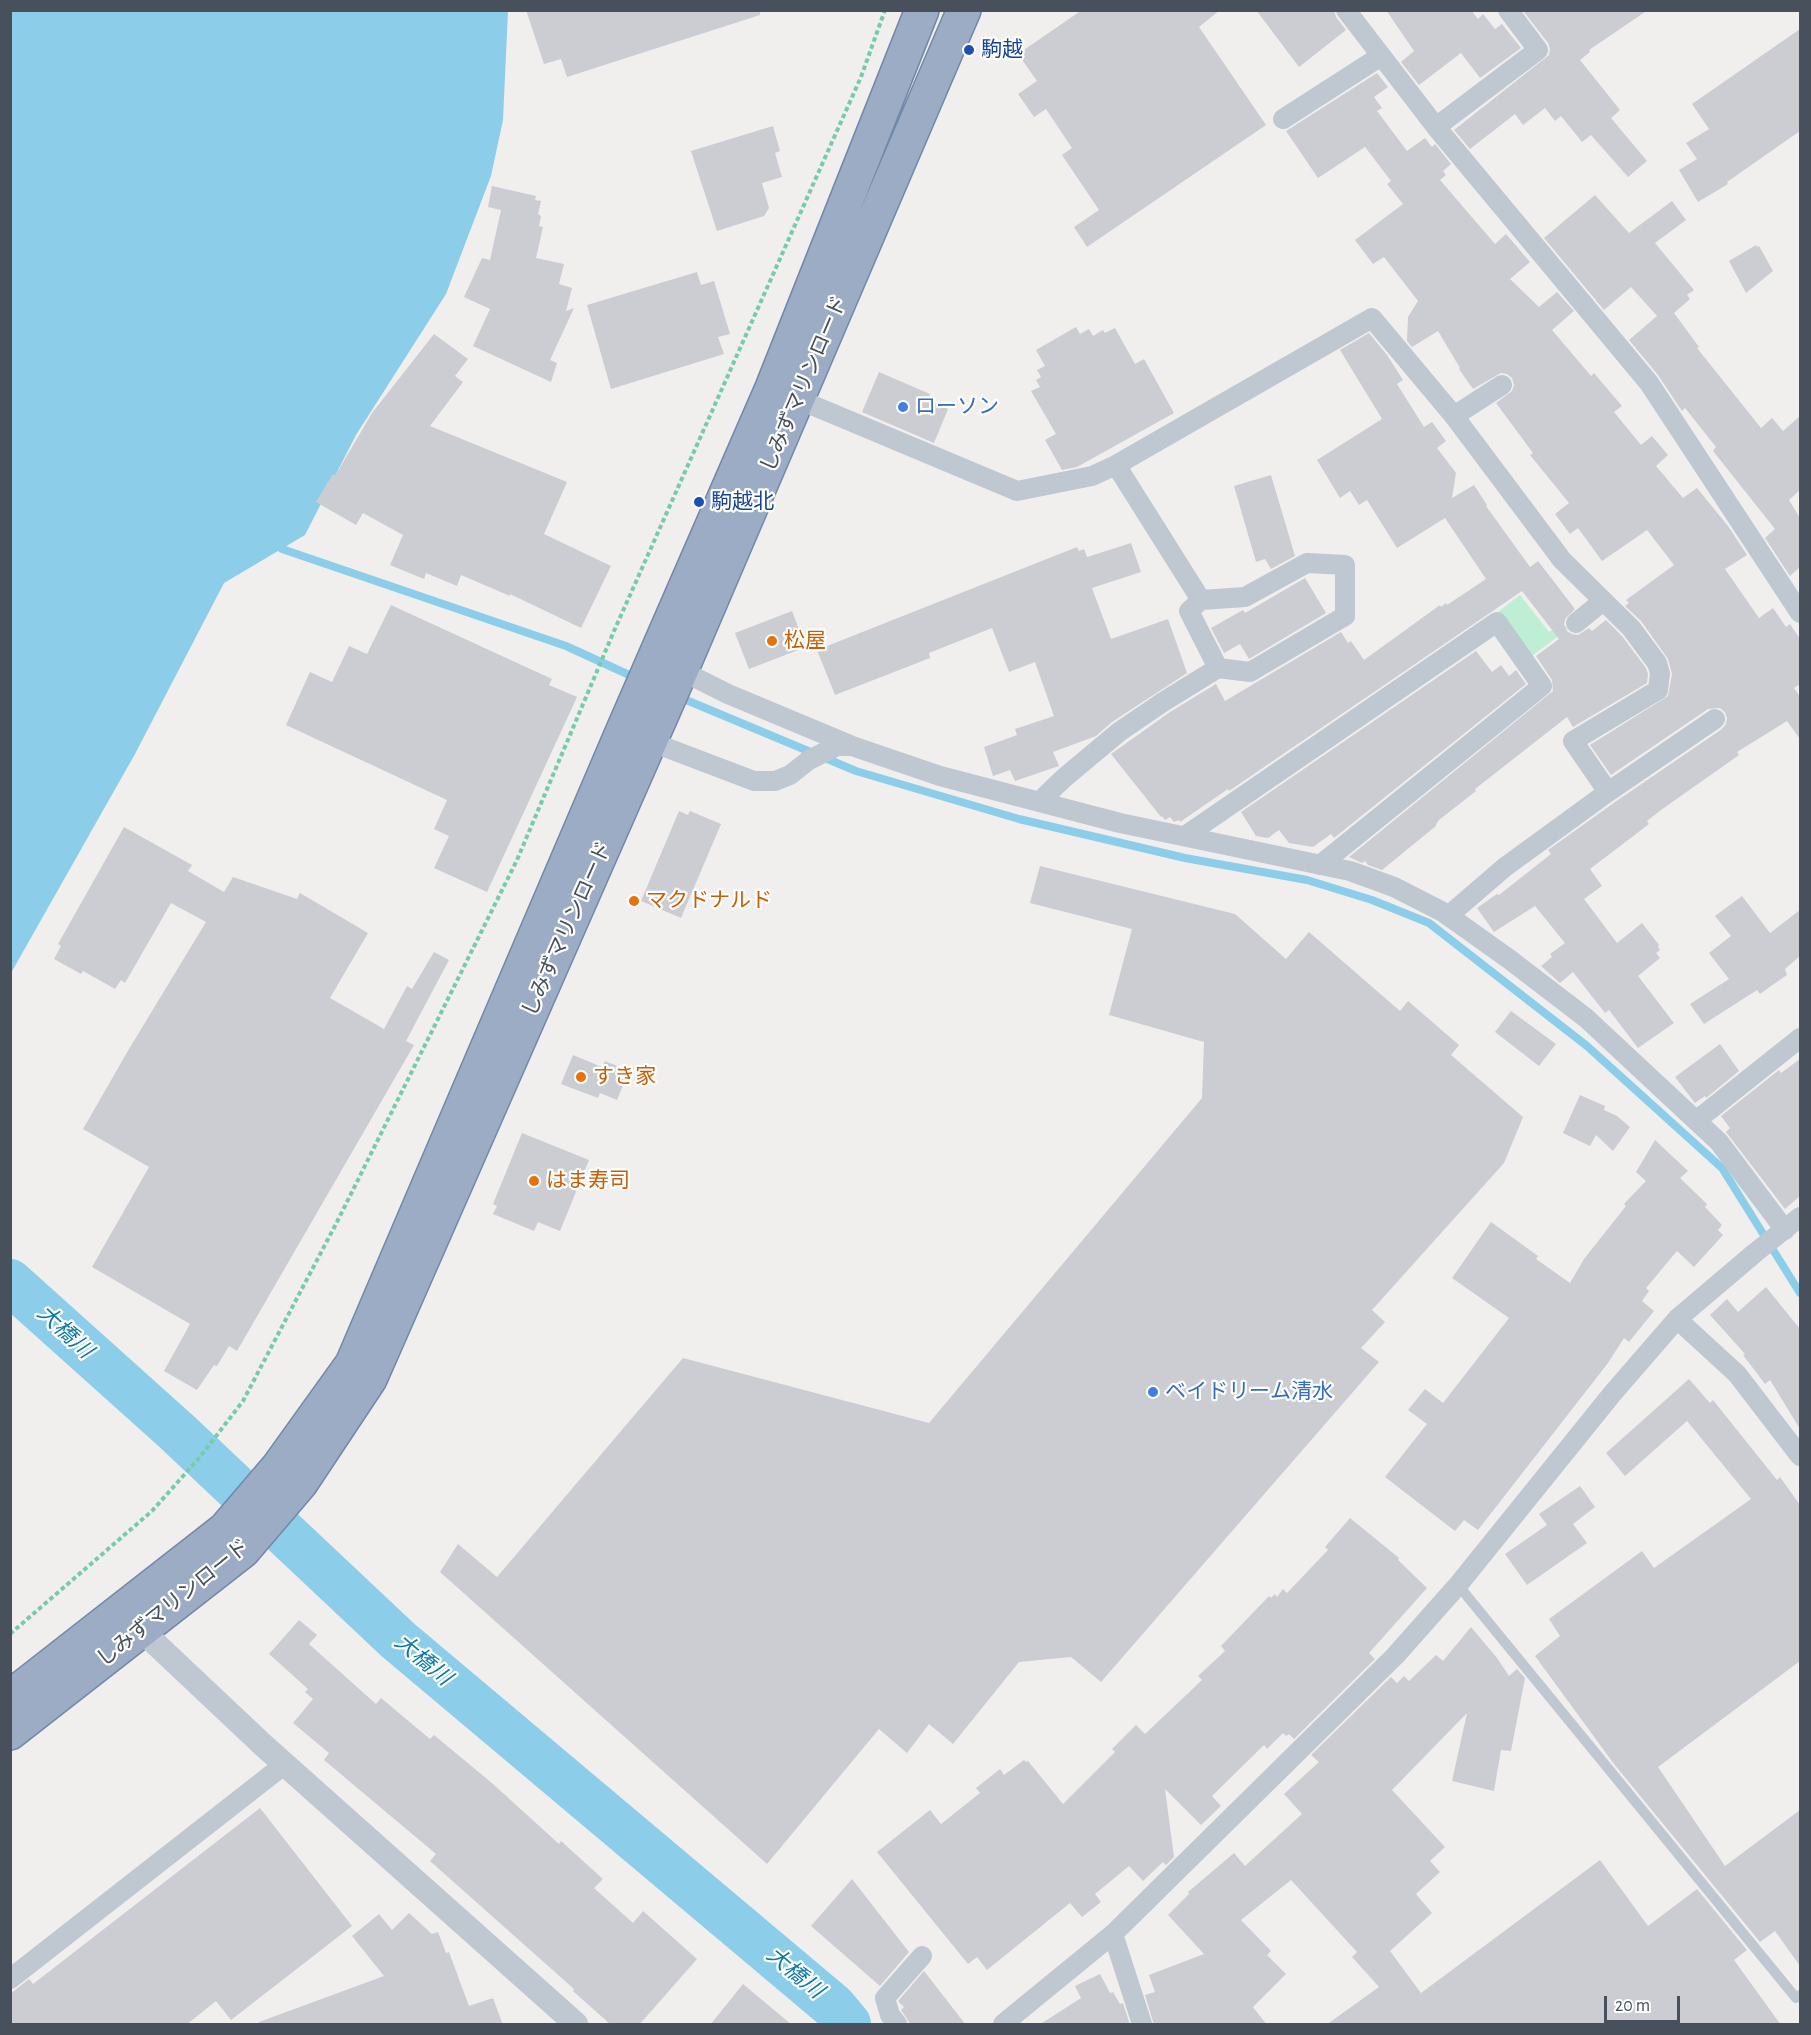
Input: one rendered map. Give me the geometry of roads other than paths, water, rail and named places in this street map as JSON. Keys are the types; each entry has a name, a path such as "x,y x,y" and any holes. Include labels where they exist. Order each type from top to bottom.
{"highway":[{"name":"しみずマリンロード","path":"785,393 922,10"},
{"name":"しみずマリンロード","path":"10,1732 133,1619 234,1540 290,1475 352,1364 660,683 785,393 964,10"},
{"name":"しみずマリンロード","path":"10,1697 133,1619"}],"street":[{"path":"1346,10 1436,127 1649,383 1793,587 1800,613"},
{"path":"1436,127 1538,50 1508,10"},
{"path":"1283,119 1381,56"},
{"path":"785,393 1017,491 1092,476 1116,465 1372,318 1454,416 1562,560 1631,628 1657,663 1660,673 1658,690 1574,741 1608,792"},
{"path":"1454,416 1502,385"},
{"path":"1116,465 1201,600"},
{"path":"1039,802 1119,732 1218,668 1250,672 1345,616 1345,565 1307,563 1245,597 1201,600 1189,611 1218,668"},
{"path":"1576,623 1603,601"},
{"path":"1185,837 1497,622 1542,686 1320,865"},
{"path":"660,683 728,694 844,746 940,776 1120,823 1350,871 1394,887 1448,916 1586,1018 1719,1143 1781,1233"},
{"path":"1448,916 1505,867 1714,719"},
{"path":"636,736 754,781 775,781 790,775 809,760 844,746"},
{"path":"1697,1120 1800,1038"},
{"path":"1003,2025 1113,1934 1395,1656 1458,1586 1612,1394 1677,1319 1800,1217"},
{"path":"1677,1319 1737,1374 1800,1456"},
{"path":"133,1619 285,1764 576,2025"},
{"path":"10,1979 285,1764"},
{"path":"1113,1934 1142,2025"},
{"path":"897,2025 890,2015 885,1998 922,1956"}],"lane":[{"path":"1458,1586 1796,1998 1800,1995"}],"water":[{"path":"11,11 508,11 503,120 491,176 446,294 356,435 305,535 224,583 135,754 11,973"}],"waterway":[{"path":"282,549 566,646 638,679"},
{"path":"679,697 856,771 1019,819 1185,858 1307,880 1372,900 1429,923 1587,1046 1722,1168 1800,1293"},
{"name":"大橋川","path":"10,1282 176,1431 398,1640 833,2006 848,2024"}],"place":[{"name":"駒越","path":"969,50"},
{"name":"ローソン","path":"903,407"},
{"name":"駒越北","path":"699,502"},
{"name":"松屋","path":"772,641"},
{"name":"マクドナルド","path":"634,901"},
{"name":"すき家","path":"581,1077"},
{"name":"はま寿司","path":"534,1181"},
{"name":"ベイドリーム清水","path":"1153,1392"}]}
